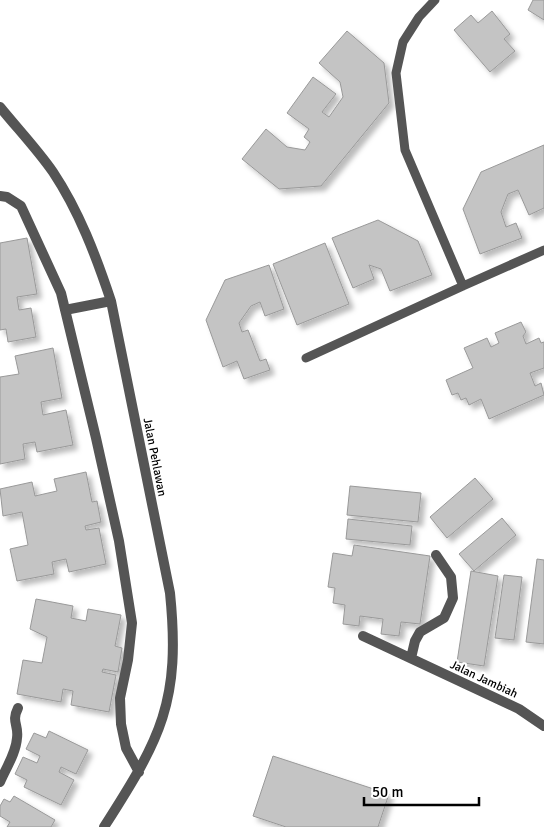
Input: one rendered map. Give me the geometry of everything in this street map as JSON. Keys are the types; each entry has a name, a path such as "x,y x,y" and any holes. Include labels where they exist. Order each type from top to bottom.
{"street":[{"name":"Jalan Pehlawan","path":"0,107 53,172 70,202 96,257 111,300 170,593 174,630 173,666 170,695 162,724 139,772 104,827"},
{"path":"0,196 7,197 21,206 61,293 119,540 132,623 128,660 120,698 121,724 126,748 139,772"},
{"path":"65,310 111,300"},
{"path":"411,658 415,641 420,632 444,618 454,598 451,577 436,555"},
{"name":"Jalan Jambiah","path":"363,636 519,709 544,726"},
{"path":"0,782 16,746 18,736 14,716 18,708"}],"lane":[{"path":"435,0 420,17 403,42 396,73 406,150 463,286"},
{"path":"306,358 544,250"}],"building":[{"path":"533,0 544,0 544,20 528,10"},
{"path":"492,11 510,34 504,39 515,51 490,72 454,30 471,15 478,23"},
{"path":"347,31 384,63 389,103 321,186 279,189 242,159 266,129 287,147 305,150 310,142 304,137 309,129 287,113 313,77 336,94 322,112 329,117 343,97 340,82 319,63"},
{"path":"544,145 544,208 529,215 518,190 508,194 501,212 506,227 516,223 522,238 480,254 463,209 481,172"},
{"path":"378,220 418,241 432,275 390,291 381,269 369,265 374,279 353,288 332,238"},
{"path":"27,238 37,294 17,297 19,310 31,308 36,337 8,342 6,329 0,330 0,243"},
{"path":"325,243 349,304 297,325 273,264"},
{"path":"269,265 284,309 265,316 260,302 251,306 239,323 242,332 248,330 260,361 266,359 270,370 244,379 237,361 223,367 206,320 225,280"},
{"path":"521,322 526,332 523,336 526,344 539,338 541,343 544,342 544,368 530,373 535,386 541,383 544,395 489,419 481,399 469,405 466,398 461,400 458,393 452,395 446,380 473,368 464,348 487,338 491,347 499,343 495,333"},
{"path":"53,348 62,398 41,402 43,415 66,410 73,445 37,452 35,442 23,444 25,459 0,464 0,377 19,374 15,356"},
{"path":"86,472 92,502 97,501 101,522 85,526 86,530 99,528 106,564 69,572 66,559 52,562 54,574 17,581 10,549 28,545 22,512 3,516 0,489 32,482 35,496 57,491 54,479"},
{"path":"475,478 493,499 447,538 430,517"},
{"path":"350,486 421,493 418,522 347,515"},
{"path":"502,518 516,535 474,571 459,554"},
{"path":"348,519 412,526 410,545 346,539"},
{"path":"354,545 430,556 420,624 401,622 399,636 381,634 383,619 360,616 359,626 343,624 345,605 333,603 335,588 328,587 333,553 352,556"},
{"path":"537,559 544,560 544,644 526,642"},
{"path":"471,571 498,576 484,666 457,662"},
{"path":"504,575 522,577 514,640 495,638"},
{"path":"36,599 73,606 71,618 86,621 88,609 121,615 115,646 122,648 118,672 103,669 102,672 116,675 109,712 71,705 73,691 63,689 61,702 17,694 23,660 42,663 47,637 30,629"},
{"path":"49,731 88,750 76,774 61,767 59,772 74,780 61,805 24,787 27,780 15,774 23,757 37,763 40,756 26,749 34,733 46,738"},
{"path":"273,756 389,794 378,827 286,827 253,816"},
{"path":"14,796 55,820 51,827 7,827 10,822 0,816 0,806 4,799 10,802"}]}
